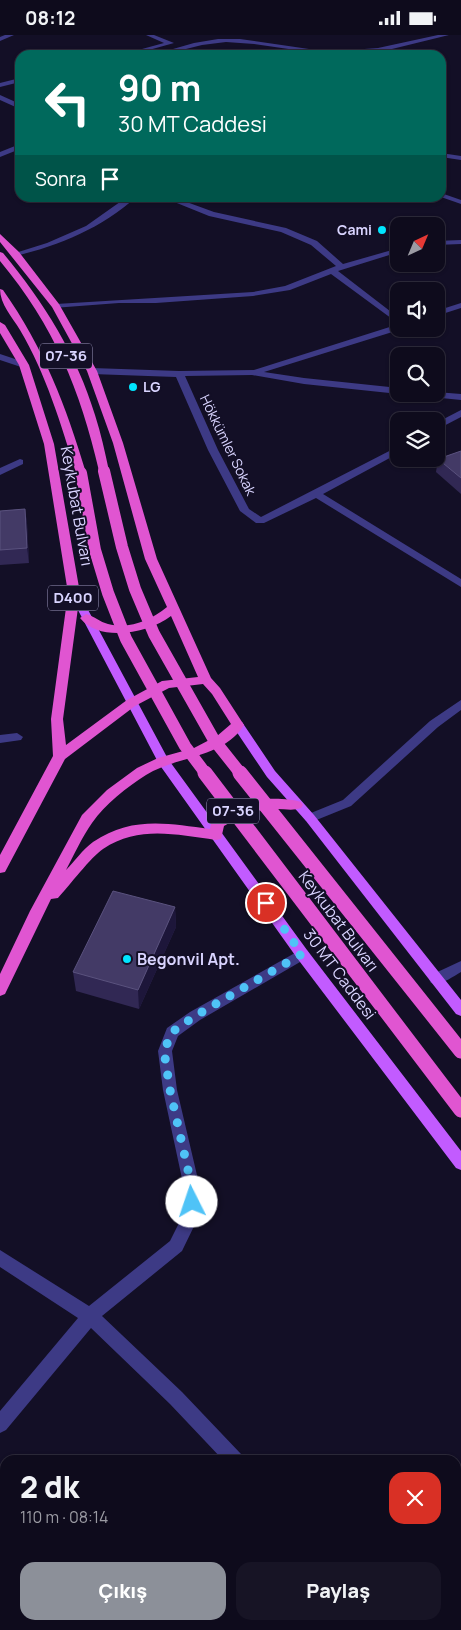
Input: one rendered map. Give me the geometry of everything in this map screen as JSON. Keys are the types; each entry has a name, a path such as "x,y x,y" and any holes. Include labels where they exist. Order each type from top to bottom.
{"highway":[{"path":"0,237 16,254 56,306 92,371 118,443 151,559 206,680 216,691 238,725 222,739 198,751 163,761 142,771 112,793 87,819 37,911 0,990"},
{"name":"Keykubat Bulvarı","path":"0,255 13,270 50,324 69,362 88,409 122,547 139,598 154,634 214,740 461,1051"},
{"name":"Keykubat Bulvarı","path":"0,292 18,315 45,366 64,415 81,473 95,550 108,593 126,639 185,746 461,1110"},
{"name":"Keykubat Bulvarı","path":"0,325 24,365 49,444 74,593 57,719 60,756"},
{"path":"86,617 105,628 135,629 157,621 174,608"},
{"path":"0,868 60,756 131,703 166,684 206,680"},
{"path":"37,911 98,846 128,831 158,827 216,835 217,824 243,808 268,805 296,805"}],"main road":[{"name":"30 MT Caddesi","path":"74,593 163,761 302,954 461,1163"},
{"path":"238,725 251,746 296,805 310,818 461,1010"}],"street":[{"path":"0,39 11,35"},
{"path":"149,35 169,43"},
{"path":"144,50 205,35"},
{"path":"373,50 446,35"},
{"path":"177,50 209,41 227,40 297,50"},
{"path":"152,48 156,50"},
{"path":"0,85 15,81"},
{"path":"0,97 15,104"},
{"path":"0,155 15,150"},
{"path":"446,156 461,158"},
{"path":"446,197 461,202"},
{"path":"16,254 50,245 89,228 127,202"},
{"path":"179,202 212,214 283,230 314,243 342,267"},
{"path":"445,243 461,242"},
{"path":"56,306 253,294 287,288 342,267 390,252"},
{"path":"332,271 390,316"},
{"path":"445,311 461,305"},
{"path":"252,372 390,330"},
{"path":"0,357 24,365"},
{"path":"92,371 179,374 252,372 304,381 390,390"},
{"name":"Hökkümler Sokak","path":"179,374 213,450 245,511 260,521 316,494"},
{"path":"445,395 461,397"},
{"path":"445,422 461,413"},
{"path":"390,454 316,494 461,584"},
{"path":"0,472 20,462"},
{"path":"310,818 347,803 434,724 461,704"},
{"path":"0,739 17,737"},
{"path":"0,1424 90,1316 176,1246 191,1216 192,1188 170,1090 164,1051 172,1032 195,1016 302,954"},
{"path":"436,979 461,966"},
{"path":"0,1259 90,1316 176,1398 230,1455"}],"building":[{"path":"461,451 461,478 445,465 445,457"},
{"path":"25,509 27,548 0,550 0,511"},
{"name":"Begonvil Apt.","path":"113,891 175,907 138,990 73,972"}],"place":[{"name":"Cami","path":"382,230"},
{"name":"LG","path":"133,387"},
{"name":"Begonvil Apt.","path":"127,959"}],"route":[{"path":"192,1202 192,1188 170,1090 164,1051 172,1032 195,1016 302,954 266,903"}]}
